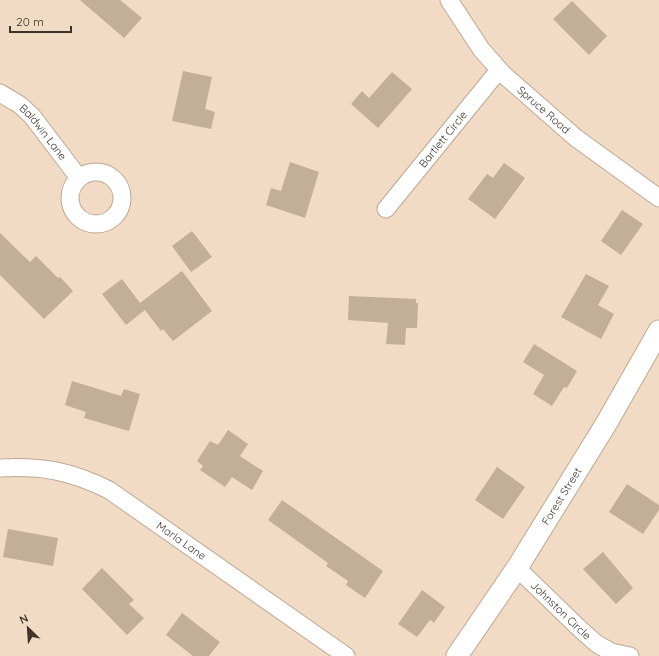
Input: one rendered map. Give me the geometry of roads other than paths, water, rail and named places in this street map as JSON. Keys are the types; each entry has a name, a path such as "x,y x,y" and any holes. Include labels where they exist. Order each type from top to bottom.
{"street":[{"name":"Spruce Road","path":"450,0 481,49 499,70 576,138 659,198"},
{"name":"Bartlett Circle","path":"386,209 499,70"},
{"name":"Baldwin Lane","path":"0,93 25,109 43,130 79,178"},
{"name":"Forest Street","path":"457,656 517,568 606,424 659,331"},
{"name":"Marla Lane","path":"0,468 35,467 56,470 75,475 109,490 346,656"},
{"name":"Johnston Circle","path":"517,568 597,644 610,652 630,656"}]}
